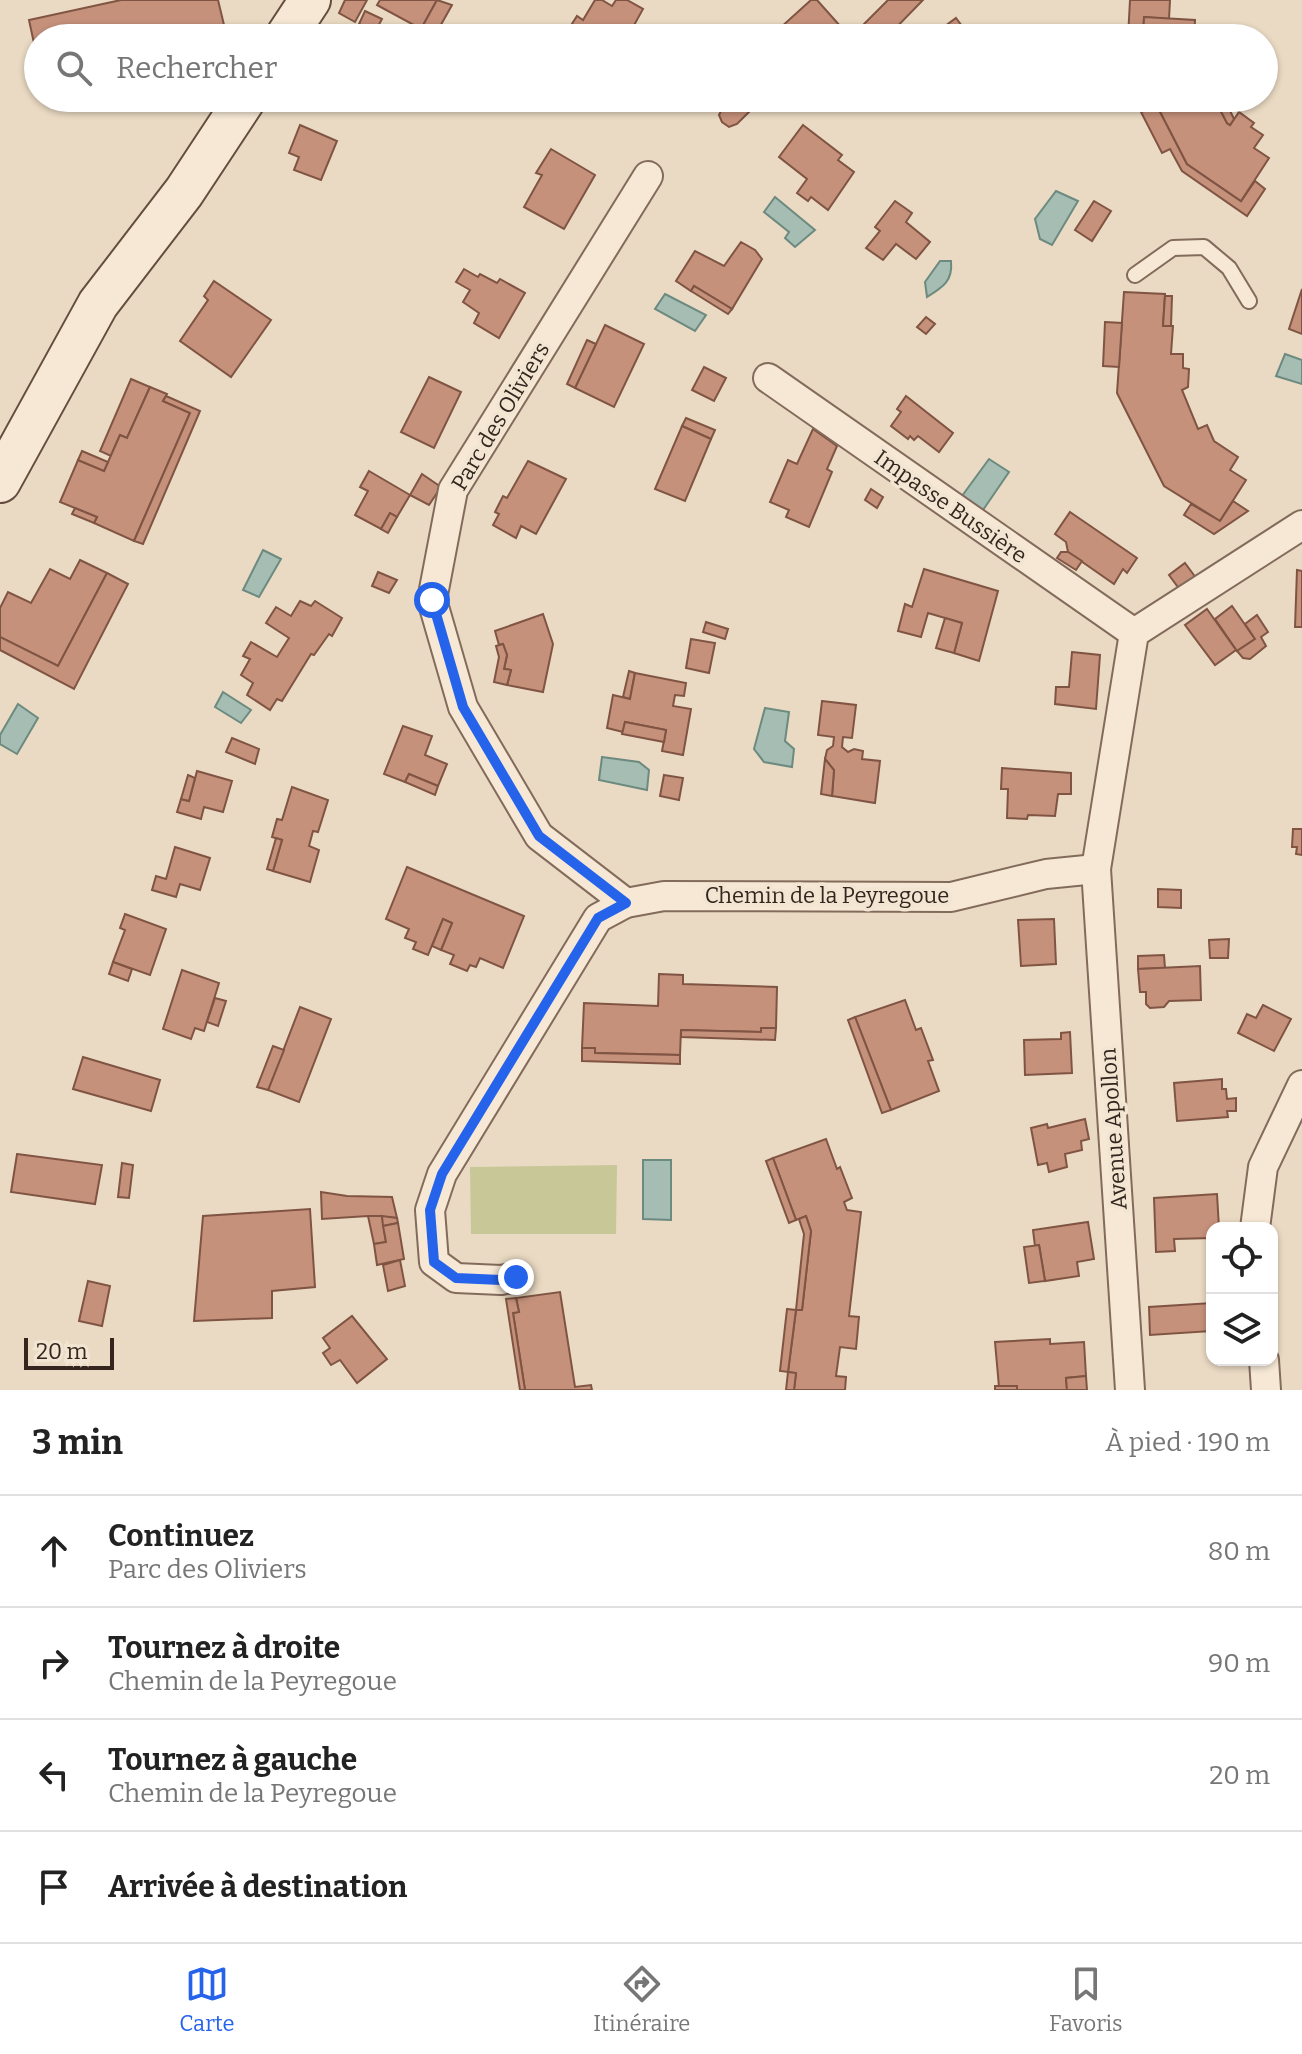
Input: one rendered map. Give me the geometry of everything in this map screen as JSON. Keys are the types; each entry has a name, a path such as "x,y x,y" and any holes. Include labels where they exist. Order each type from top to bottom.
{"street":[{"path":"294,24 310,0"},
{"path":"0,482 98,304 184,192 237,112"},
{"name":"Parc des Oliviers","path":"626,903 539,836 463,707 432,600 453,490 648,176"},
{"name":"Impasse Bussière","path":"768,378 1134,633"},
{"path":"1096,869 1134,633 1302,525"},
{"name":"Chemin de la Peyregoue","path":"516,1277 501,1280 456,1278 434,1262 430,1210 442,1174 598,918 626,903 664,896 951,897 1046,874 1096,869"},
{"name":"Avenue Apollon","path":"1096,869 1130,1390"},
{"path":"1256,1222 1263,1167 1302,1085"},
{"path":"1264,1366 1266,1390"}],"lane":[{"path":"1135,275 1173,248 1204,247 1229,268 1249,301"}],"green space":[{"path":"617,1165 616,1234 471,1234 470,1167"}],"shaded area":[{"path":"1056,191 1078,201 1052,245 1040,239 1035,219"},
{"path":"775,197 815,230 795,247 785,238 789,232 764,212"},
{"path":"940,261 951,261 949,279 927,297 925,282"},
{"path":"665,294 706,315 695,331 655,309"},
{"path":"1285,354 1302,360 1302,384 1276,376"},
{"path":"989,459 1009,472 983,510 962,496"},
{"path":"263,550 281,559 259,597 243,590"},
{"path":"223,692 251,710 241,723 215,707"},
{"path":"18,704 38,718 17,754 0,744 0,735"},
{"path":"765,708 789,712 785,741 794,749 792,767 764,762 754,749"},
{"path":"602,757 639,762 649,770 647,790 599,780"},
{"path":"643,1160 671,1160 671,1220 643,1219"}],"building":[{"path":"121,0 218,0 224,24 30,24 29,20"},
{"path":"345,0 367,0 355,22 339,13"},
{"path":"380,0 437,0 424,24 412,24 377,5"},
{"path":"437,0 452,5 441,24 424,24"},
{"path":"595,0 612,6 616,0 627,0 643,9 635,24 572,24 577,16 583,20"},
{"path":"811,0 817,0 838,24 784,24"},
{"path":"888,0 923,0 900,24 864,24"},
{"path":"1130,0 1170,0 1169,19 1144,17 1144,24 1129,24"},
{"path":"365,11 382,19 379,24 359,24"},
{"path":"1144,17 1195,20 1195,24 1144,24"},
{"path":"720,112 749,112 729,127 719,115"},
{"path":"1141,112 1160,112 1187,164 1241,201 1255,181 1265,189 1247,216 1182,171 1170,149 1162,153"},
{"path":"1160,112 1221,112 1230,125 1239,112 1254,123 1251,127 1263,135 1254,148 1269,158 1241,201 1187,164"},
{"path":"1221,112 1231,112 1234,119 1230,125"},
{"path":"300,125 337,141 321,180 294,170 299,157 289,153"},
{"path":"803,125 842,155 838,160 854,172 828,210 811,197 808,201 797,193 807,179 779,157"},
{"path":"551,149 595,175 564,229 524,207 542,175 536,173"},
{"path":"895,201 912,213 906,222 930,242 916,259 896,244 883,260 866,248 880,231 875,227"},
{"path":"1094,201 1111,211 1092,241 1075,230"},
{"path":"741,242 755,250 762,259 732,309 694,286 691,291 676,281 695,251 724,266"},
{"path":"464,269 497,283 500,279 525,293 499,338 474,323 479,313 463,302 470,290 456,282"},
{"path":"214,281 271,320 231,377 180,341 208,300 204,296"},
{"path":"694,286 732,309 728,314 691,291"},
{"path":"1302,289 1302,334 1289,329"},
{"path":"1124,292 1165,294 1163,326 1173,326 1171,354 1183,354 1183,368 1189,369 1188,387 1182,390 1198,429 1207,425 1214,441 1238,457 1230,470 1246,480 1220,521 1164,486 1117,393"},
{"path":"1165,296 1172,296 1171,326 1163,326"},
{"path":"926,317 935,324 926,334 917,327"},
{"path":"1105,322 1122,323 1119,367 1103,366"},
{"path":"605,325 644,344 614,407 575,388"},
{"path":"587,340 596,344 575,388 567,384"},
{"path":"704,367 726,378 714,401 692,390"},
{"path":"429,377 461,392 434,448 401,432"},
{"path":"131,379 150,387 127,438 120,435 111,456 100,451"},
{"path":"150,387 167,394 163,401 190,413 134,541 94,523 97,517 60,502 78,460 104,471 120,435 127,438"},
{"path":"166,396 200,411 143,544 134,541 190,413 163,401"},
{"path":"906,396 953,433 939,452 918,436 914,440 910,436 908,439 891,426 901,412 897,409"},
{"path":"686,418 715,430 711,439 682,426"},
{"path":"682,426 711,439 685,501 655,489"},
{"path":"813,429 837,446 827,469 832,472 809,527 786,517 789,510 770,502 788,460 797,464"},
{"path":"82,451 108,462 104,471 78,460"},
{"path":"528,461 566,479 536,534 521,526 516,538 493,525 499,514 495,512 503,496 507,498"},
{"path":"369,471 410,495 397,517 390,513 381,529 355,515 368,491 360,487"},
{"path":"422,474 441,487 429,505 410,495"},
{"path":"871,489 883,497 877,508 865,500"},
{"path":"1233,501 1248,511 1214,534 1184,515 1191,504 1220,521"},
{"path":"75,508 97,517 94,523 72,514"},
{"path":"1070,512 1137,558 1127,573 1123,569 1114,584 1068,552 1066,542 1055,534"},
{"path":"390,513 397,517 388,533 381,529"},
{"path":"1061,552 1068,552 1082,561 1076,570 1057,558"},
{"path":"80,560 107,573 58,666 0,637 0,608 8,592 31,603 50,569 70,579"},
{"path":"1185,563 1199,582 1183,594 1169,575"},
{"path":"924,569 998,591 979,661 954,653 962,623 928,613 921,637 898,631 905,604 912,607"},
{"path":"1297,570 1302,571 1302,627 1295,627"},
{"path":"378,572 397,580 389,593 372,586"},
{"path":"107,573 128,584 74,689 0,650 0,637 58,666"},
{"path":"300,601 311,606 315,601 342,618 332,636 329,634 314,655 311,654 282,701 277,699 270,710 247,695 253,683 241,675 250,659 243,656 251,642 277,657 289,638 266,623 276,607 291,616"},
{"path":"1232,606 1255,639 1237,651 1215,619"},
{"path":"1207,609 1236,650 1215,665 1185,625"},
{"path":"543,614 553,644 543,692 507,685 511,670 504,669 507,655 503,644 499,645 495,631"},
{"path":"1257,615 1268,632 1261,637 1266,646 1250,659 1243,658 1237,651 1255,639 1245,624"},
{"path":"945,618 962,623 954,653 936,648"},
{"path":"706,622 728,629 725,639 703,632"},
{"path":"691,639 715,643 709,673 686,668"},
{"path":"503,644 507,655 504,669 511,670 507,685 494,682 499,657 496,646"},
{"path":"1072,652 1100,655 1096,709 1055,704 1056,687 1069,687"},
{"path":"629,671 635,673 630,699 623,697"},
{"path":"635,673 686,683 684,696 675,695 673,706 691,709 683,755 662,751 666,730 625,722 623,732 607,728 613,695 630,699"},
{"path":"822,701 856,705 852,738 843,737 842,747 848,752 854,749 863,751 862,759 880,761 875,803 832,796 834,770 825,759 827,750 833,746 834,737 818,735"},
{"path":"625,722 666,730 664,742 622,734"},
{"path":"403,726 432,736 425,755 447,764 438,786 409,774 405,782 384,774"},
{"path":"232,738 259,749 255,764 226,752"},
{"path":"825,759 834,770 832,796 821,794"},
{"path":"1002,768 1071,773 1071,794 1058,794 1055,816 1007,818 1008,789 1001,789"},
{"path":"197,771 232,781 223,812 204,807 201,819 177,812 181,799 189,801"},
{"path":"409,774 438,786 435,795 405,782"},
{"path":"188,775 195,778 189,801 181,799"},
{"path":"664,775 683,778 679,800 660,796"},
{"path":"292,787 328,800 318,832 313,831 309,846 319,850 310,882 273,871 282,840 272,837 277,819 282,820"},
{"path":"1293,829 1302,829 1302,855 1296,854 1297,847 1292,847"},
{"path":"276,838 282,840 273,871 267,869"},
{"path":"175,847 210,858 200,890 180,884 176,897 152,890 156,876 166,879"},
{"path":"407,867 524,916 503,968 480,958 476,967 470,965 467,971 450,964 454,955 441,950 452,923 443,919 428,955 413,949 416,942 405,938 409,929 386,919"},
{"path":"1158,889 1181,890 1181,908 1158,907"},
{"path":"125,914 166,929 150,975 113,962 125,930 120,928"},
{"path":"443,919 452,923 441,950 432,946"},
{"path":"1054,919 1056,964 1021,966 1018,920"},
{"path":"1229,939 1228,958 1210,958 1209,940"},
{"path":"1164,955 1165,968 1138,969 1138,956"},
{"path":"113,962 132,969 128,981 109,974"},
{"path":"1200,966 1201,1000 1169,1001 1164,1007 1150,1008 1146,1004 1146,992 1140,992 1138,969"},
{"path":"182,970 219,983 204,1031 195,1028 191,1039 163,1029"},
{"path":"659,974 683,975 683,984 777,987 776,1028 761,1028 761,1032 681,1030 680,1055 595,1053 595,1048 582,1048 584,1003 658,1006"},
{"path":"215,998 226,1001 218,1026 207,1022"},
{"path":"905,1000 916,1030 921,1028 933,1060 928,1061 939,1091 891,1110 855,1017"},
{"path":"1263,1005 1291,1019 1274,1051 1238,1033 1247,1014 1256,1018"},
{"path":"300,1007 331,1019 299,1102 268,1090"},
{"path":"855,1017 891,1110 882,1113 848,1020"},
{"path":"761,1028 776,1028 775,1040 681,1037 681,1030 761,1032"},
{"path":"1070,1032 1072,1073 1025,1075 1024,1040 1061,1039 1061,1033"},
{"path":"273,1046 284,1050 268,1090 257,1087"},
{"path":"582,1048 595,1048 595,1053 680,1055 680,1064 582,1061"},
{"path":"83,1057 160,1080 151,1111 73,1089"},
{"path":"1222,1079 1222,1089 1226,1089 1227,1099 1236,1098 1236,1111 1227,1111 1228,1117 1177,1121 1174,1083"},
{"path":"1085,1119 1089,1139 1081,1141 1082,1150 1065,1154 1067,1167 1049,1172 1047,1163 1038,1165 1031,1128 1047,1124 1048,1128"},
{"path":"826,1139 852,1198 844,1202 847,1210 861,1212 849,1316 859,1317 856,1349 840,1347 836,1376 846,1377 845,1390 794,1390 796,1373 788,1372 796,1310 802,1310 811,1231 806,1216 796,1220 773,1158"},
{"path":"17,1154 102,1165 95,1204 11,1192"},
{"path":"773,1158 796,1220 789,1223 766,1161"},
{"path":"122,1163 133,1165 129,1198 118,1197"},
{"path":"321,1192 392,1197 397,1218 322,1219"},
{"path":"1217,1194 1219,1222 1206,1222 1206,1238 1174,1239 1175,1251 1156,1252 1154,1198"},
{"path":"310,1209 315,1287 272,1291 272,1318 194,1321 203,1216"},
{"path":"368,1216 382,1216 386,1242 374,1244"},
{"path":"382,1216 397,1218 398,1223 383,1226"},
{"path":"806,1216 811,1231 802,1310 796,1310 804,1234 799,1219"},
{"path":"1088,1222 1094,1259 1077,1262 1079,1276 1045,1281 1039,1245 1035,1246 1033,1230"},
{"path":"398,1223 404,1259 377,1265 374,1244 386,1242 383,1226"},
{"path":"1039,1245 1045,1281 1029,1283 1024,1247"},
{"path":"400,1260 405,1286 388,1291 383,1265"},
{"path":"88,1281 110,1286 102,1326 79,1321"},
{"path":"560,1292 575,1387 591,1385 592,1390 525,1390 513,1313 519,1312 516,1298"},
{"path":"516,1298 519,1312 513,1313 525,1390 520,1390 506,1299"},
{"path":"1206,1303 1206,1331 1150,1335 1149,1307"},
{"path":"787,1309 796,1310 788,1372 780,1371"},
{"path":"352,1316 387,1359 357,1383 340,1360 331,1365 323,1353 330,1348 323,1338"},
{"path":"1050,1339 1050,1344 1084,1342 1086,1376 1066,1378 1067,1390 999,1387 995,1342"},
{"path":"788,1372 796,1373 794,1390 786,1390"},
{"path":"1086,1376 1087,1390 1067,1390 1066,1378"},
{"path":"995,1386 1017,1386 1017,1390 995,1390"}],"route":[{"path":"432,600 463,707 539,836 626,903 598,918 442,1174 430,1210 434,1262 456,1278 501,1280 516,1277"}]}
